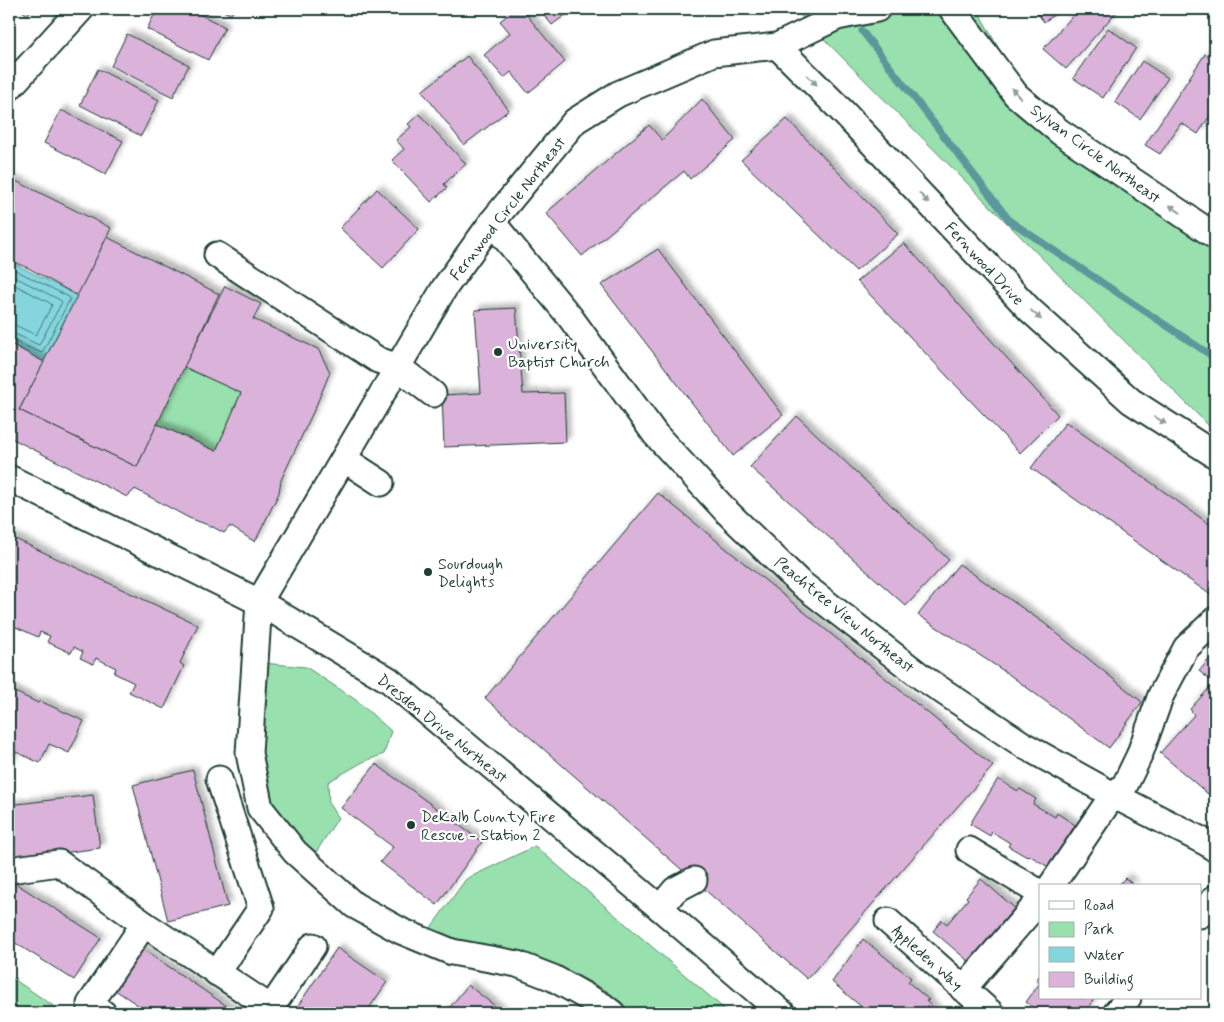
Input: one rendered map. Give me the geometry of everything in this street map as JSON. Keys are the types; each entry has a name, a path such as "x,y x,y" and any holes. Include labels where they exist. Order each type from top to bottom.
{"street":[{"path":"9,88 81,9"},
{"name":"Fernwood Circle Northeast","path":"259,602 445,287 492,222 575,121 618,94 714,53 777,46 837,17 877,9"},
{"name":"Sylvan Circle Northeast","path":"952,9 1016,95 1060,132 1215,236"},
{"name":"Fernwood Drive","path":"777,46 842,111 1030,310 1131,402 1215,455"},
{"name":"Peachtree View Northeast","path":"492,222 570,317 655,434 727,512 799,582 923,678 1025,746 1113,795 1208,843 1215,849"},
{"path":"217,255 378,360 398,368 433,394"},
{"path":"344,459 381,483"},
{"name":"Dresden Drive Northeast","path":"9,478 259,602 389,680 782,1013"},
{"path":"259,602 249,753 260,808 294,852 354,905 401,931 452,952 517,964 553,978 612,1013"},
{"path":"1051,884 1113,795 1125,785 1139,756 1160,695 1186,648 1215,620"},
{"path":"217,973 261,908 219,779"},
{"path":"969,850 1039,892"},
{"path":"9,870 60,862 144,924 269,1010 313,946"},
{"path":"660,908 675,890 694,880"},
{"path":"1202,913 1215,898"},
{"path":"963,989 1039,901"},
{"name":"Appleden Way","path":"888,921 991,1013"},
{"path":"103,1013 90,1004 144,924"},
{"path":"1116,1013 1126,1000"}],"green space":[{"path":"803,9 977,9 1019,86 1215,236 1215,432 796,11"},
{"path":"184,367 241,393 216,451 157,424"},
{"path":"263,663 306,667 356,700 391,731 384,754 363,762 328,782 329,804 338,818 313,857 288,827 270,799 261,748"},
{"path":"535,846 729,1013 632,1013 607,991 562,967 427,933 466,879"},
{"path":"9,976 64,1013 9,1013"}],"water":[{"path":"9,261 78,296 44,362 9,343"}],"building":[{"path":"20,9 33,9 27,15"},
{"path":"157,9 189,9 225,27 208,60 147,29"},
{"path":"220,9 234,9 231,15"},
{"path":"515,9 522,9 565,62 528,93 511,72 504,78 484,55 510,33 500,21"},
{"path":"539,9 573,9 552,25"},
{"path":"1034,9 1062,9 1044,22"},
{"path":"1079,9 1118,10 1066,69 1043,49"},
{"path":"1108,28 1136,48 1103,98 1073,78"},
{"path":"127,34 189,65 173,97 111,66"},
{"path":"1205,54 1215,60 1215,108 1198,134 1181,123 1160,154 1145,145"},
{"path":"467,56 509,110 464,145 422,91"},
{"path":"1142,61 1168,78 1140,119 1115,102"},
{"path":"98,69 159,100 141,136 80,105"},
{"path":"702,99 735,140 690,179 684,171 582,256 546,213 649,125 662,140"},
{"path":"61,110 123,141 106,174 44,143"},
{"path":"419,114 466,164 444,184 447,188 431,202 392,160 404,149 396,140 411,127 408,124"},
{"path":"787,119 898,234 856,271 741,160"},
{"path":"9,180 18,182 111,228 78,296 30,269 9,260"},
{"path":"377,189 419,229 383,268 340,228"},
{"path":"107,237 219,294 137,467 19,410"},
{"path":"904,243 1058,415 1020,453 857,281"},
{"path":"658,249 783,415 733,456 601,285"},
{"path":"225,286 261,304 253,319 318,349 330,372 281,480 279,493 255,542 230,526 224,533 189,518 135,489 127,497 9,437 9,343 44,362 19,410 137,467 157,424 216,451 241,393 184,367"},
{"name":"University Baptist Church","path":"516,308 523,394 564,393 566,442 444,447 442,395 481,393 475,310"},
{"path":"797,416 949,560 906,606 750,467"},
{"path":"1066,422 1215,528 1215,598 1031,468"},
{"path":"658,493 993,766 807,979 485,698"},
{"path":"9,536 198,625 180,663 184,666 164,709 129,692 134,683 114,673 116,668 96,658 93,664 80,658 83,652 74,647 71,653 47,642 50,636 40,632 38,637 9,624"},
{"path":"959,564 1044,623 1142,702 1109,748 1007,673 918,615"},
{"path":"1215,653 1215,786 1208,794 1160,753 1194,715 1190,709 1214,683 1199,671"},
{"path":"9,689 84,721 69,753 49,744 40,763 16,752 9,767"},
{"name":"DeKalb County Fire Rescue - Station 2","path":"376,764 482,842 437,905 380,862 393,847 341,808"},
{"path":"193,770 228,906 168,921 133,785"},
{"path":"998,779 1036,799 1033,804 1055,817 1057,813 1075,825 1050,868 1029,855 1027,857 1008,846 1010,843 992,832 990,836 970,824"},
{"path":"93,795 100,848 9,860 9,805"},
{"path":"1125,878 1132,884 1120,884"},
{"path":"981,879 1018,911 974,966 933,931 942,920 947,924 968,899 966,897"},
{"path":"15,883 101,938 74,980 9,939 9,893"},
{"path":"863,939 911,978 908,982 929,1000 926,1001 939,1013 862,1013 864,1009 832,982"},
{"path":"140,947 237,1013 150,1013 112,988"},
{"path":"337,948 387,982 366,1013 293,1013"},
{"path":"1039,984 1039,1000 1093,1000 1085,1013 1039,1013 1026,1002"},
{"path":"468,985 504,1013 445,1013"}],"waterway":[{"path":"862,31 1010,221 1215,358"}],"place":[{"name":"University Baptist Church","path":"498,352"},
{"name":"Sourdough Delights","path":"428,572"},
{"name":"DeKalb County Fire Rescue - Station 2","path":"411,825"}]}
